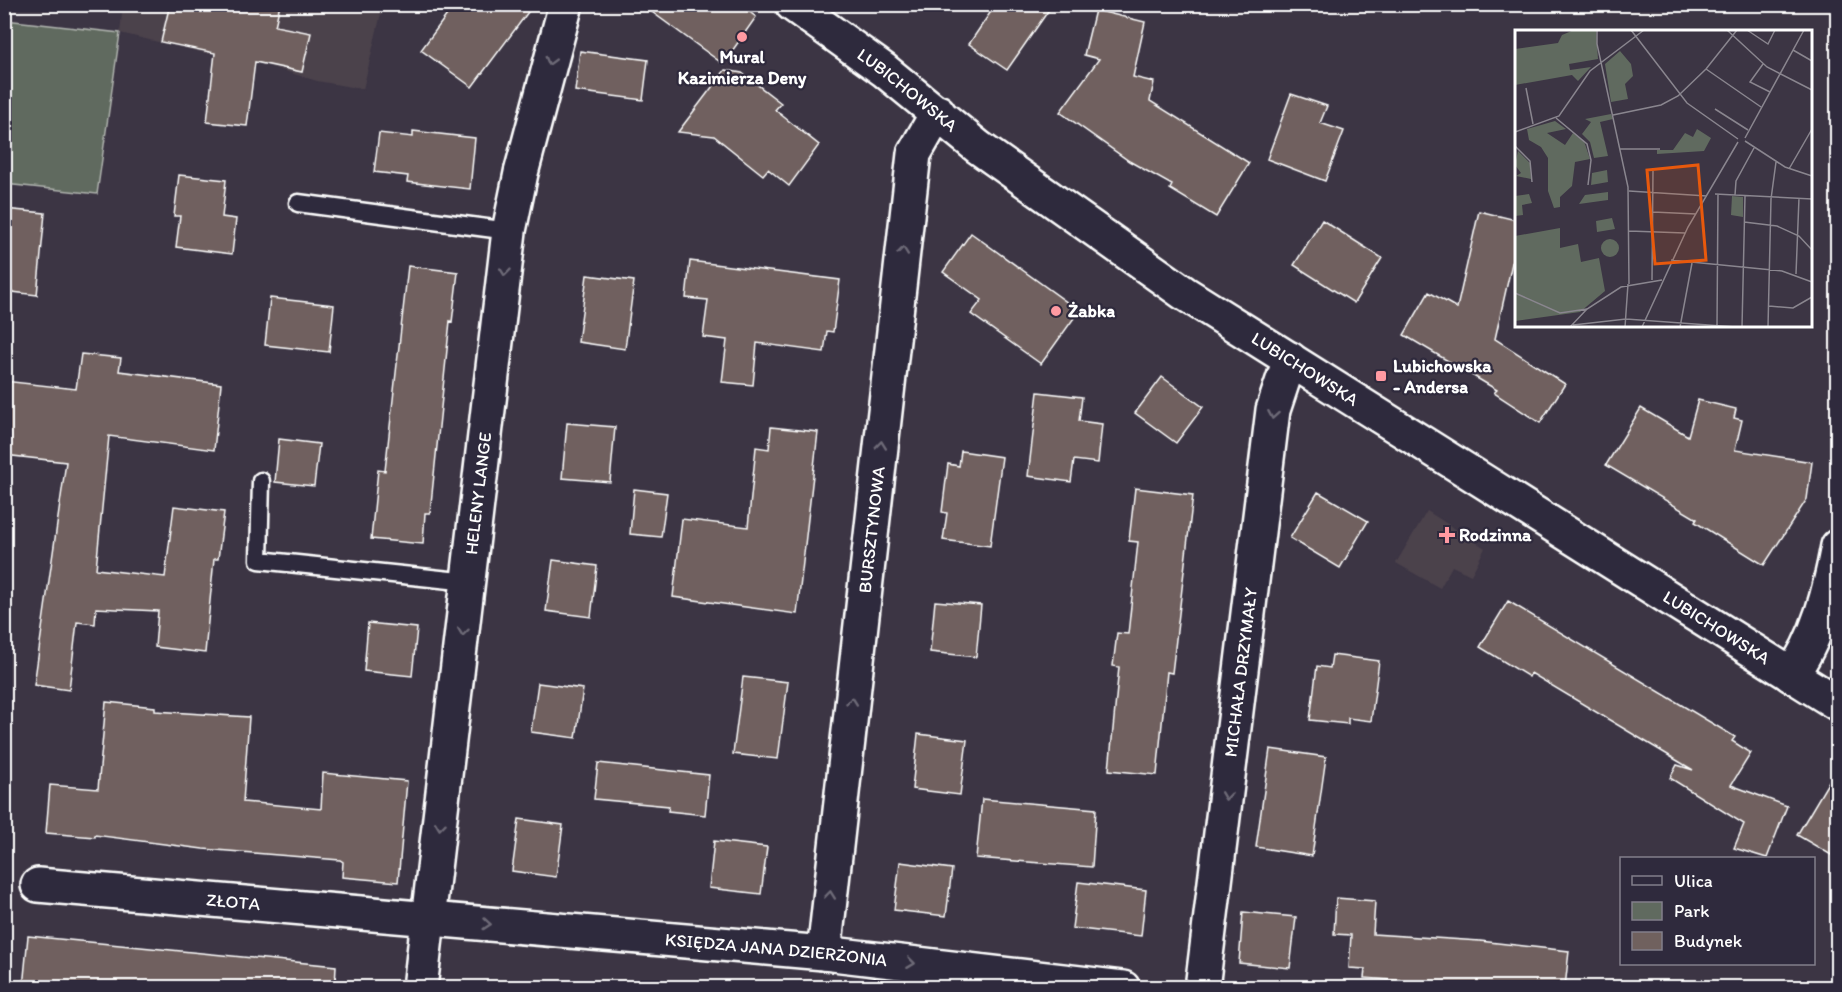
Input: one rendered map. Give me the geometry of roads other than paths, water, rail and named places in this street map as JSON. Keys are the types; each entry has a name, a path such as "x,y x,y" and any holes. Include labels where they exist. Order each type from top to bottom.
{"street":[{"name":"HELENY LANGE","path":"420,987 509,231 520,173 566,4"},
{"name":"LUBICHOWSKA","path":"792,4 938,112 978,147 1184,293 1838,704"},
{"name":"BURSZTYNOWA","path":"824,953 914,154 938,112"},
{"name":"MICHAŁA DRZYMAŁY","path":"1202,987 1273,410 1290,359"},
{"path":"1791,675 1807,653 1833,573 1838,546"},
{"name":"ZŁOTA","path":"38,885 428,919"},
{"name":"KSIĘDZA JANA DZIERŻONIA","path":"428,919 824,953 1123,987"}],"lane":[{"path":"298,203 509,231"},
{"path":"261,481 259,560 469,582"}],"place":[{"name":"Mural Kazimierza Deny","path":"742,37"},
{"name":"Żabka","path":"1056,311"},
{"name":"Lubichowska - Andersa","path":"1381,376"},
{"name":"Rodzinna","path":"1447,535"}]}
